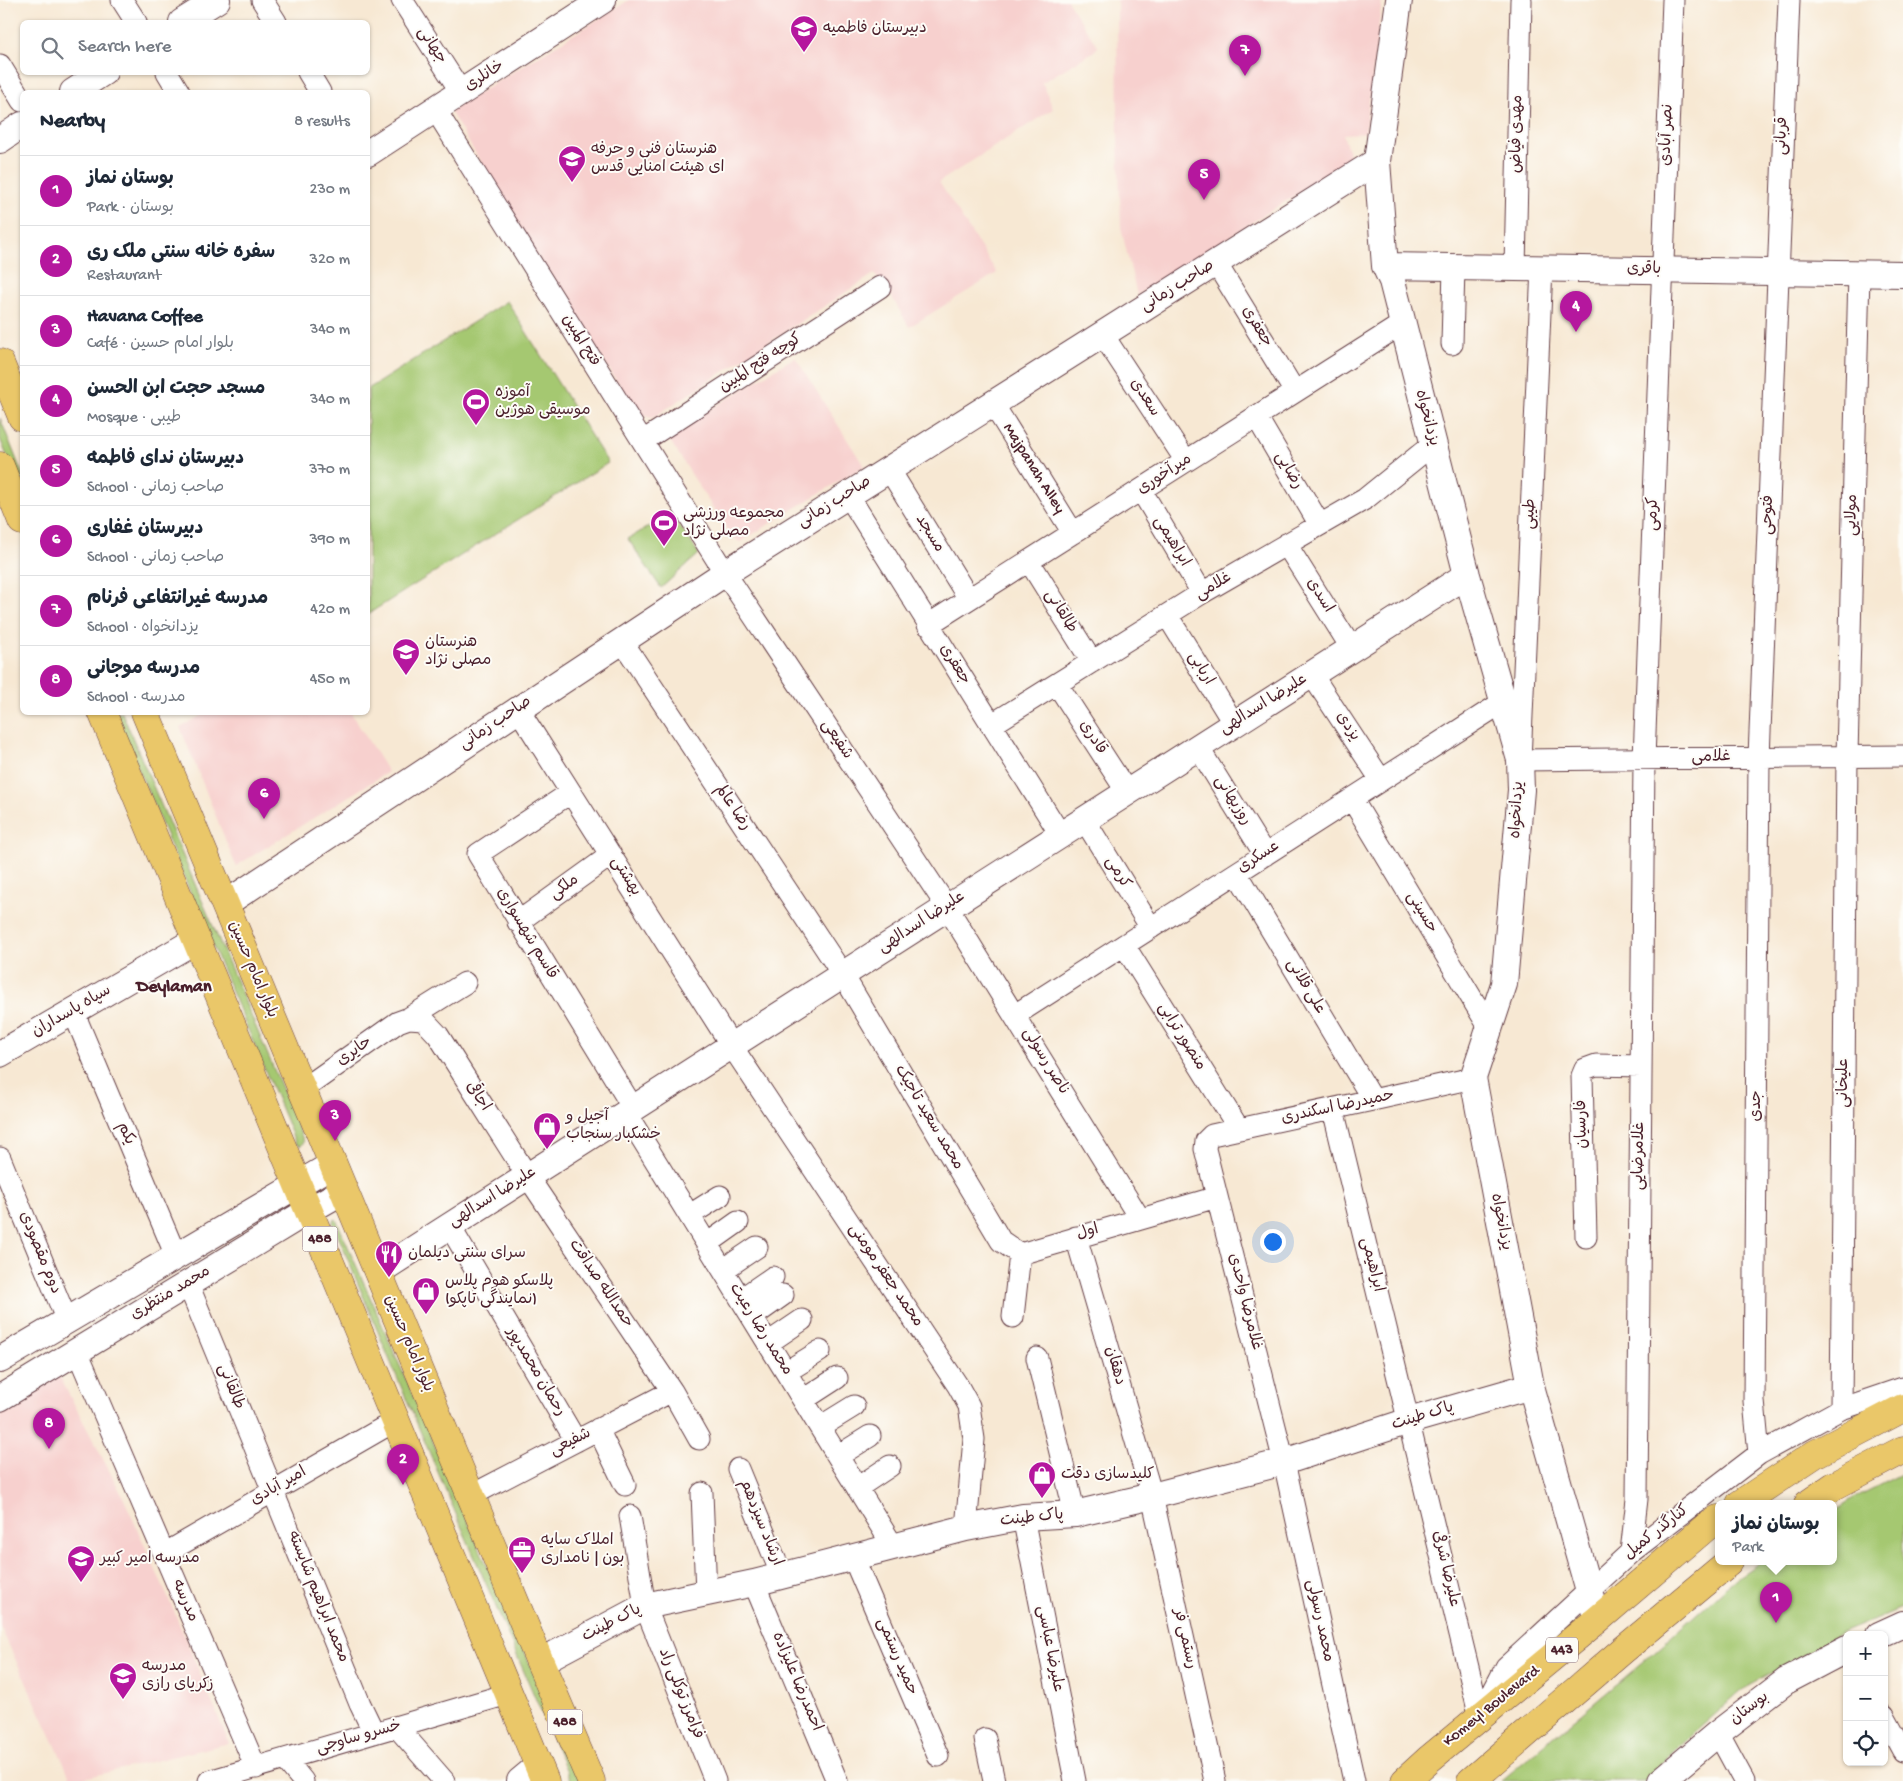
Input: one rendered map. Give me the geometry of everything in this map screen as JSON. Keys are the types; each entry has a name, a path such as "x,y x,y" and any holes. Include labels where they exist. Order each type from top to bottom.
{"main road":[{"path":"11,375 20,409"},
{"path":"0,466 20,516"},
{"name":"488","path":"103,715 508,1694 534,1776"},
{"name":"بلوار امام حسین","path":"146,715 470,1496 591,1781"},
{"path":"1746,1500 1815,1454 1900,1405"},
{"path":"1814,1500 1834,1486 1903,1450"},
{"name":"Komeyl Boulevard","path":"1405,1781 1715,1521"},
{"name":"443","path":"1471,1781 1725,1565"}],"street":[{"path":"122,0 135,20"},
{"path":"185,20 217,0"},
{"path":"262,0 275,20"},
{"name":"جهانی","path":"402,0 461,92"},
{"name":"خانلری","path":"370,152 461,92 576,7 603,0"},
{"name":"یزدانخواه","path":"1399,0 1377,162 1385,266 1392,281 1467,575 1520,760 1521,790 1504,984 1473,1078 1531,1386 1588,1591 1598,1620"},
{"name":"مهدی فیاض","path":"1515,268 1521,0"},
{"name":"نصر آبادی","path":"1663,270 1673,0"},
{"name":"قربانی","path":"1778,272 1789,0"},
{"path":"0,65 20,98"},
{"path":"76,90 99,75"},
{"path":"169,75 178,90"},
{"path":"310,75 319,90"},
{"name":"فتح المبین","path":"436,109 726,573"},
{"path":"0,140 20,126"},
{"name":"صاحب زمانی","path":"225,904 726,573 1377,162"},
{"name":"جعفری","path":"1216,263 1295,392"},
{"name":"باقری","path":"1385,266 1903,274"},
{"path":"1452,344 1454,267"},
{"name":"طیبی","path":"1520,760 1542,268"},
{"name":"کرمی","path":"1644,758 1663,270"},
{"name":"فتوحی","path":"1759,757 1778,272"},
{"name":"مولایی","path":"1847,756 1859,273"},
{"name":"کوچه فتح المبین","path":"643,440 880,287"},
{"name":"میرآخوری","path":"928,625 1402,324"},
{"name":"سعدی","path":"1103,334 1186,461"},
{"name":"Majpanah Alley","path":"993,404 1073,533"},
{"name":"رضایی","path":"1256,416 1320,525"},
{"name":"غلامی","path":"991,725 1202,593 1365,499 1433,444"},
{"name":"مسجد","path":"889,470 970,599"},
{"name":"ابراهیمی","path":"1141,490 1202,593"},
{"name":"جعفری","path":"848,495 1060,834"},
{"name":"اسدی","path":"1286,544 1352,649"},
{"name":"طالقانی","path":"1029,561 1092,662"},
{"name":"شفیعی","path":"726,573 947,907"},
{"name":"علیرضا اسدالهی","path":"378,1272 1467,575"},
{"name":"اربابی","path":"1167,615 1234,724"},
{"name":"رضا عالم","path":"622,641 843,975"},
{"name":"یزدی","path":"1312,675 1381,780"},
{"name":"قادری","path":"1057,684 1127,792"},
{"name":"عسکری","path":"1015,1014 1503,702"},
{"name":"بهشتی","path":"518,709 731,1045"},
{"name":"روزبهانی","path":"1198,747 1265,854"},
{"name":"علیخانی","path":"1841,1409 1847,756"},
{"name":"غلامی","path":"1520,760 1903,756"},
{"name":"جدی","path":"1759,757 1754,1401 1759,1454"},
{"name":"غلامرضایی","path":"1630,1552 1637,1500 1644,758"},
{"name":"قاسم شهسواری","path":"570,793 478,854 630,1110"},
{"name":"حسینی","path":"1352,799 1489,1027"},
{"name":"کرمی","path":"1084,819 1151,928"},
{"name":"ملکی","path":"518,922 611,855"},
{"name":"علی قلانی","path":"1236,873 1373,1100"},
{"name":"ناصر رسولی","path":"947,907 1015,1014 1140,1219"},
{"name":"سپاه پاسداران","path":"0,1054 196,940"},
{"name":"منصور ترابی","path":"1124,945 1239,1129"},
{"name":"محمد سعید تاجیک","path":"843,975 1001,1241 1020,1254"},
{"name":"حایری","path":"302,1090 398,1022 416,1018 465,983"},
{"name":"یکم","path":"73,1011 176,1256"},
{"name":"اجاقی","path":"416,1018 438,1035 528,1177"},
{"name":"محمد جعفر مومنی","path":"731,1045 969,1406 974,1439 966,1528"},
{"name":"فارسیان","path":"1586,1237 1582,1076 1585,1069 1596,1066 1641,1066"},
{"name":"حمیدرضا اسکندری","path":"1206,1141 1212,1135 1473,1078"},
{"name":"ابراهیمی","path":"1333,1109 1409,1421"},
{"name":"محمد رضا رعیت","path":"630,1110 707,1244 893,1546"},
{"name":"غلامرضا واحدی","path":"1206,1141 1205,1149 1284,1462"},
{"name":"دوم مقصودی","path":"0,1158 67,1321"},
{"name":"محمد منتظری","path":"0,1360 333,1164"},
{"name":"حمدالله صداقت","path":"528,1177 672,1391 699,1439"},
{"name":"محمد منتظری","path":"0,1398 344,1191"},
{"path":"690,1215 720,1196"},
{"name":"اول","path":"1020,1254 1217,1196"},
{"path":"707,1244 738,1222"},
{"path":"231,1224 244,1250"},
{"name":"رحمان محمدپور","path":"449,1225 576,1441"},
{"name":"دهقان","path":"1076,1236 1152,1496"},
{"path":"723,1270 757,1247"},
{"path":"1012,1317 1020,1254"},
{"path":"746,1308 773,1276"},
{"name":"طالقانی","path":"188,1284 273,1491"},
{"path":"746,1308 782,1295"},
{"path":"768,1343 802,1320"},
{"name":"مدرسه","path":"77,1351 256,1768"},
{"path":"786,1372 820,1351"},
{"path":"1037,1358 1075,1514"},
{"path":"803,1400 837,1378"},
{"name":"پاک طینت","path":"540,1662 645,1606 754,1583 966,1528 1022,1517 1075,1514 1152,1496 1284,1462 1409,1421 1531,1386"},
{"name":"کنارگذر کمیل","path":"1480,1717 1506,1667 1630,1552 1759,1454 1841,1409 1903,1388"},
{"name":"شفیعی","path":"470,1496 672,1391"},
{"path":"820,1427 854,1406"},
{"name":"امیر آبادی","path":"164,1554 395,1421"},
{"name":"علیرضا شرفی","path":"1409,1421 1480,1717"},
{"path":"598,1429 625,1485"},
{"path":"838,1456 870,1436"},
{"name":"محمد رسولی","path":"1284,1462 1354,1781"},
{"path":"857,1488 890,1466"},
{"name":"ارشاد سیزدهم","path":"738,1469 782,1576"},
{"name":"محمد ابراهیم شایسته","path":"273,1491 360,1704 374,1733"},
{"path":"702,1493 706,1594"},
{"name":"رستمی فر","path":"1152,1496 1215,1781"},
{"name":"فرامرز توکلی راد","path":"630,1516 645,1606 715,1781"},
{"name":"علیرضا عباسی","path":"1022,1517 1076,1781"},
{"name":"حمید رستمی","path":"853,1557 938,1756"},
{"name":"احمدرضا علیزاده","path":"754,1583 837,1781"},
{"path":"1888,1631 1903,1624"},
{"name":"بوستان","path":"1661,1781 1718,1733 1786,1681 1843,1651"},
{"name":"خسرو ساوجی","path":"209,1781 508,1694"},
{"path":"1887,1721 1903,1751"},
{"path":"397,1727 444,1781"},
{"path":"1718,1733 1744,1781"},
{"path":"985,1739 994,1781"},
{"path":"285,1759 303,1781"}],"shaded area":[{"path":"629,0 1067,0 1098,47 1093,52 1041,83 1053,109 939,182 997,273 909,327 892,297 874,274 652,418 637,413 537,256 450,111"},
{"path":"1117,0 1382,0 1365,133 1343,134 1351,160 1137,295 1121,228"},
{"path":"795,357 864,466 740,542 731,536 667,436"},
{"path":"202,715 352,715 388,772 236,866 180,727"},
{"path":"54,1366 123,1497 173,1609 229,1743 72,1781 0,1626 0,1401"}],"green space":[{"name":"آموزه موسیقی هوژین","path":"507,301 608,463 370,613 370,388"},
{"path":"0,418 20,468 20,487 0,439"},
{"name":"مجموعه ورزشی مصلی نژاد","path":"671,513 699,554 661,588 628,539"},
{"path":"116,715 123,715 288,1102 304,1142 301,1146 296,1144"},
{"path":"336,1219 581,1781 571,1781 393,1368 334,1226 333,1221"},
{"path":"1903,1473 1903,1608 1848,1631 1843,1631 1843,1633 1743,1689 1669,1754 1647,1781 1501,1781 1642,1663 1735,1579 1756,1565 1837,1565 1837,1510 1858,1496"}],"place":[{"name":"دبیرستان فاطمیه","path":"804,53"},
{"name":"مدرسه غیرانتفاعی فرنام","path":"1245,76"},
{"name":"هنرستان فنی و حرفه ای هیئت امنایی قدس","path":"572,183"},
{"name":"دبیرستان ندای فاطمه","path":"1204,200"},
{"name":"مسجد حجت ابن الحسن","path":"1576,332"},
{"name":"آموزه موسیقی هوژین","path":"476,426"},
{"name":"مجموعه ورزشی مصلی نژاد","path":"664,547"},
{"name":"هنرستان مصلی نژاد","path":"406,676"},
{"name":"دبیرستان غفاری","path":"264,819"},
{"name":"Havana Coffee","path":"335,1141"},
{"name":"آجیل و خشکبار سنجاب","path":"547,1150"},
{"name":"سرای سنتی دیلمان","path":"389,1278"},
{"name":"پلاسکو هوم پلاس (نمایندگی تاپکو)","path":"426,1315"},
{"name":"مدرسه موجانی","path":"49,1449"},
{"name":"سفره خانه سنتی ملک ری","path":"403,1485"},
{"name":"کلیدسازی دقت","path":"1042,1499"},
{"name":"املاک سایه بون | نامداری","path":"522,1574"},
{"name":"مدرسه امیر کبیر","path":"81,1583"},
{"name":"بوستان نماز","path":"1776,1623"},
{"name":"مدرسه زکریای رازی","path":"123,1700"}],"district":[{"name":"Deylaman","path":"174,987"}]}
